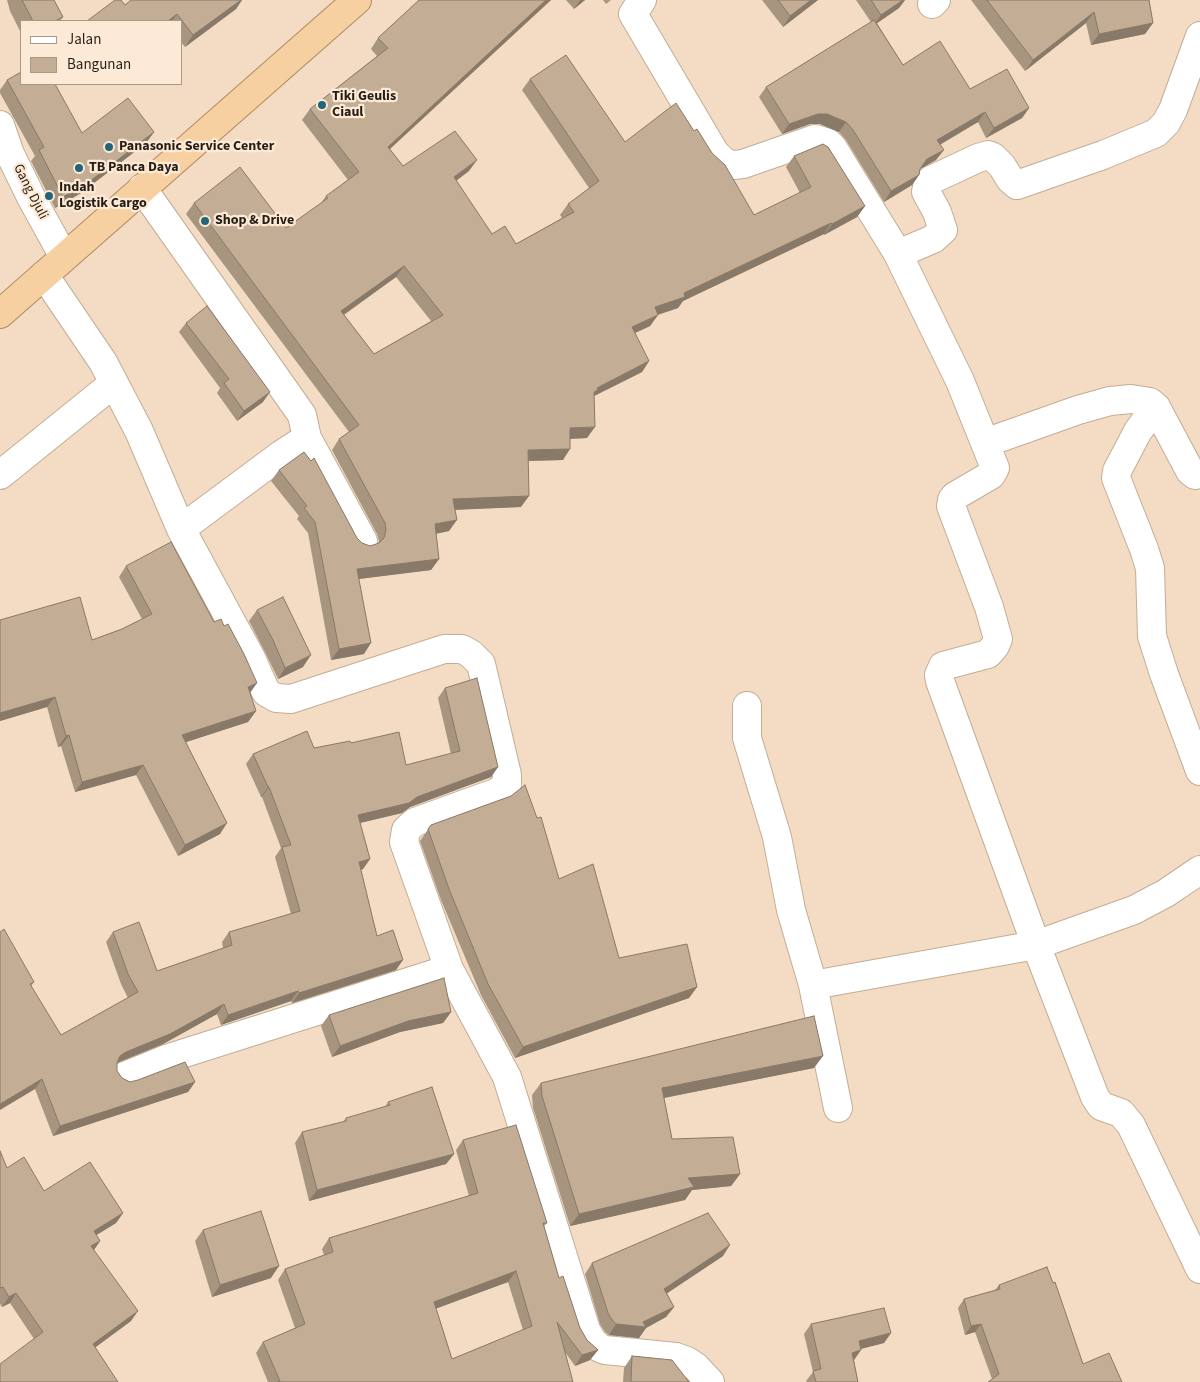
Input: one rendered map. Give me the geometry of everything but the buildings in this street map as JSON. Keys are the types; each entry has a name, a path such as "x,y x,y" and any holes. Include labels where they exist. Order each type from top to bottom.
{"highway":[{"path":"0,314 357,0"}],"street":[{"path":"642,0 633,14 715,153 722,160 734,165 815,139 828,143 849,172 898,254 960,381 994,464 994,471 986,478 955,496 951,506 989,607 998,639 988,654 943,666 939,675 944,694 1036,945 1095,1097 1101,1106 1121,1113 1131,1126 1198,1262"},
{"path":"898,254 933,239 943,230 937,212 926,192 928,183 931,180 988,155 993,157 1002,166 1010,179 1017,185 1103,155 1156,133 1166,123 1174,110 1200,36"},
{"name":"Gang Djuli","path":"0,125 10,154 64,257"},
{"path":"142,188 297,407 302,415 307,438 363,541"},
{"path":"44,275 103,362 139,431 181,529 251,658 266,692 276,698 291,699 444,649 462,649 482,664 507,774 507,784 498,792 415,822 406,830 404,842 449,969 507,1077 586,1330 593,1342 600,1348 682,1359 696,1367 710,1382"},
{"path":"0,475 114,383"},
{"path":"985,443 1078,410 1110,401 1130,399 1150,402 1156,407 1190,471 1195,475 1200,474"},
{"path":"1156,407 1138,431 1117,471 1116,478 1150,568 1152,636 1200,771"},
{"path":"181,529 282,454 307,438"},
{"path":"747,706 747,738 777,837 792,910 813,985 838,1108"},
{"path":"813,985 1036,945 1134,910 1166,893 1200,870"},
{"path":"125,1076 169,1058 449,969"}],"place":[{"name":"Tiki Geulis Ciaul","path":"322,105"},
{"name":"Panasonic Service Center","path":"109,147"},
{"name":"TB Panca Daya","path":"79,168"},
{"name":"Indah Logistik Cargo","path":"49,196"},
{"name":"Shop & Drive","path":"205,221"}]}
